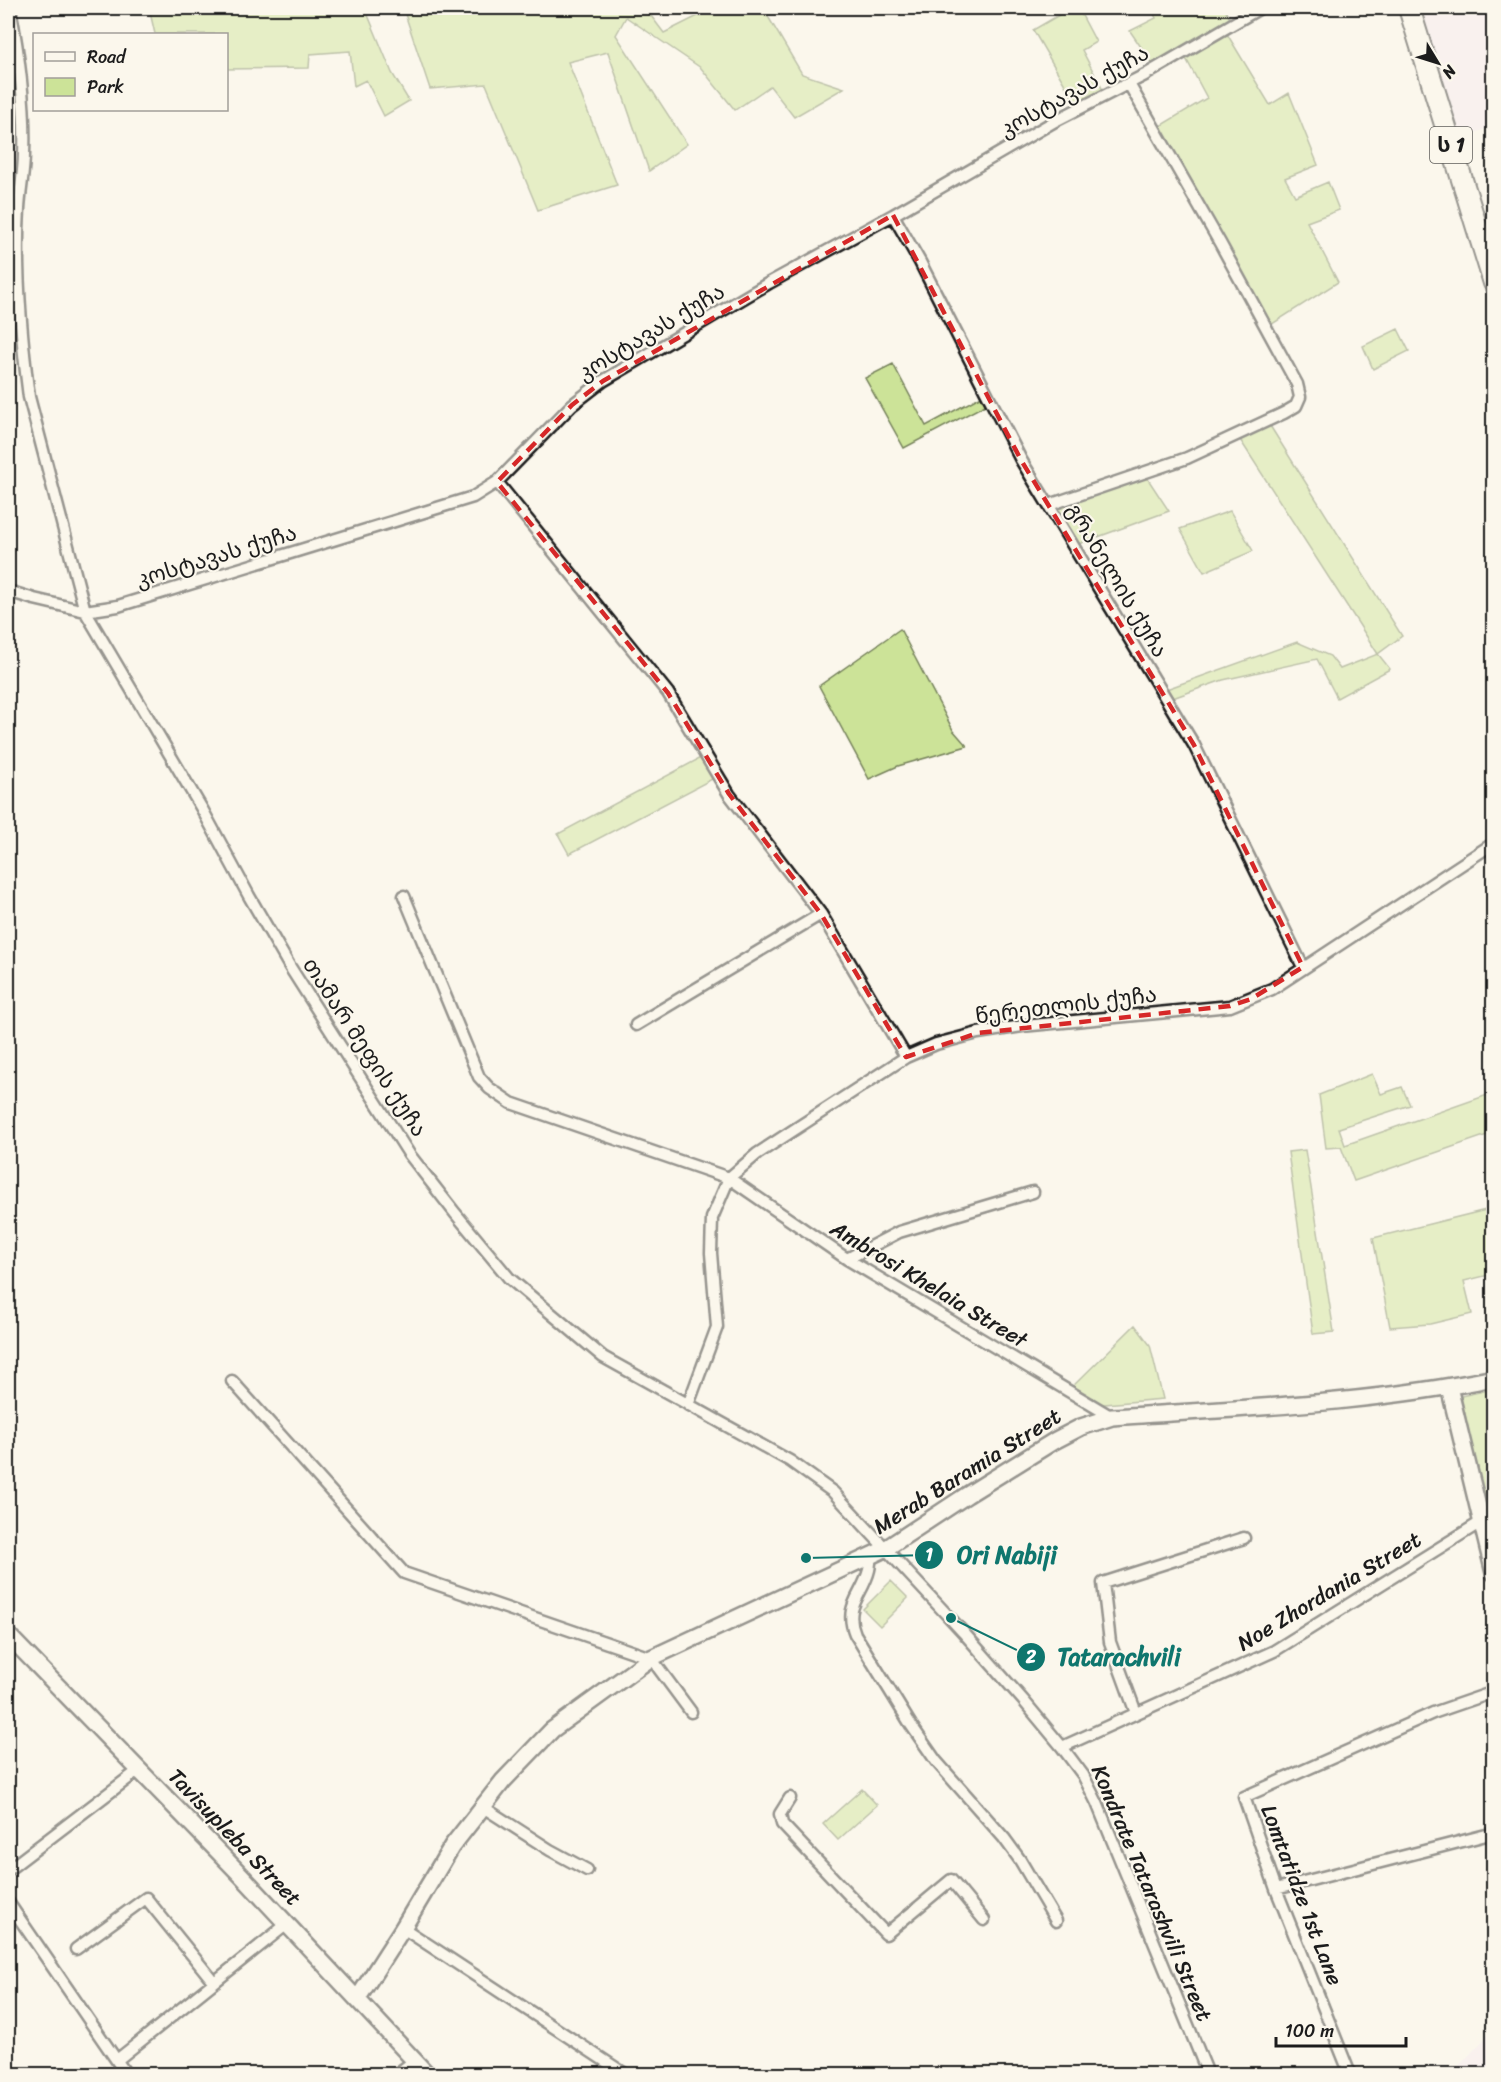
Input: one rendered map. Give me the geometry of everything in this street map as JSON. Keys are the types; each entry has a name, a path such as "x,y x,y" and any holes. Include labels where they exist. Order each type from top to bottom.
{"highway":[{"name":"ს 1","path":"1408,8 1494,283"}],"main road":[{"name":"Merab Baramia Street","path":"358,1998 452,1846 503,1781 552,1730 651,1658 871,1556 1054,1441 1081,1427 1112,1417 1370,1399 1494,1378"},
{"path":"1449,1387 1494,1573"},
{"name":"Tavisupleba Street","path":"8,1635 358,1998 427,2074"}],"street":[{"name":"თამარ მეფის ქუჩა","path":"10,8 20,71 24,117 24,154 19,218 20,304 29,397 85,610 98,633 202,809 290,967 416,1162 509,1278 603,1357 790,1461 825,1486 884,1547"},
{"name":"კოსტავას ქუჩა","path":"8,591 85,610 118,606 473,497 497,482 572,405 603,381 1055,121 1129,84 1260,8"},
{"path":"1049,505 1187,458 1284,413 1296,406 1300,397 1296,384 1230,262 1129,84"},
{"name":"გრანელის ქუჩა","path":"893,215 920,262 1021,460 1194,745 1303,967"},
{"path":"497,482 668,693 729,794 821,914 906,1057"},
{"name":"წერეთლის ქუჩა","path":"688,1406 717,1327 711,1253 712,1218 729,1178 757,1154 906,1057 936,1044 978,1033 1022,1026 1230,1006 1272,989 1494,843"},
{"name":"Ambrosi Khelaia Street","path":"404,896 479,1077 489,1088 511,1103 729,1178 847,1260 1112,1417"},
{"path":"636,1025 821,914"},
{"path":"847,1260 898,1232 1033,1192"},
{"path":"232,1381 404,1573 651,1658 691,1712"},
{"name":"Noe Zhordania Street","path":"1062,1747 1274,1651 1481,1522"},
{"path":"1136,1713 1110,1642 1103,1583 1244,1538"},
{"name":"Kondrate Tatarashvili Street","path":"884,1547 963,1632 1062,1747 1083,1775 1097,1803 1208,2074"},
{"path":"871,1556 869,1571 851,1611 851,1624 855,1634 924,1743 970,1801 1004,1838 1020,1860 1056,1921"},
{"name":"Lomtatidze 1st Lane","path":"1350,2074 1276,1889 1244,1797 1433,1713 1494,1692"},
{"path":"8,1870 139,1770"},
{"path":"790,1798 780,1814 782,1824 886,1934 951,1880 984,1920"},
{"path":"483,1807 550,1850 587,1870"},
{"path":"1276,1889 1494,1833"},
{"path":"76,1949 146,1898 214,1982"},
{"path":"8,1902 126,2074"},
{"path":"117,2060 287,1924"},
{"path":"403,1928 624,2074"},
{"path":"398,2074 414,2061"}],"highlighted area":[{"path":"893,215 1021,460 1194,745 1303,967 1251,999 1230,1006 978,1033 906,1057 821,914 729,794 668,693 497,482 572,405 603,381"}],"shaded area":[{"path":"1409,8 1493,8 1493,126 1450,143"},
{"path":"1493,2030 1493,2074 1451,2074"}],"green space":[{"path":"149,8 365,8 392,73 409,101 384,116 366,80 354,86 350,51 310,54 309,68 228,69 228,33 155,33"},
{"path":"403,8 645,8 664,33 700,15 695,8 763,8 802,74 844,88 794,117 770,86 735,110 701,68 626,17 616,35 687,144 649,171 608,52 568,62 617,185 538,210 486,84 430,89"},
{"path":"1071,8 1078,8 1096,42 1082,50 1106,96 1079,109 1033,30"},
{"path":"1151,8 1224,8 1233,24 1224,29 1270,105 1289,93 1318,165 1285,178 1295,196 1328,182 1339,210 1307,222 1338,282 1266,328 1155,129 1207,98 1183,53 1156,69 1130,31 1156,18"},
{"path":"1398,329 1409,351 1373,369 1363,346"},
{"path":"893,364 926,426 987,393 991,402 904,448 865,378"},
{"path":"1267,421 1402,636 1378,654 1237,435"},
{"path":"1144,473 1169,511 1073,546 1049,505"},
{"path":"1230,511 1253,551 1204,572 1180,529"},
{"path":"900,629 953,730 967,746 898,766 869,779 819,686"},
{"path":"1297,642 1330,656 1340,669 1378,654 1390,669 1337,698 1317,659 1223,680 1167,700 1161,691"},
{"path":"706,755 718,776 569,854 558,834"},
{"path":"1372,1074 1381,1094 1402,1087 1410,1105 1339,1128 1345,1145 1493,1093 1493,1133 1354,1181 1341,1147 1326,1148 1319,1095"},
{"path":"1305,1150 1334,1332 1313,1334 1288,1152"},
{"path":"1490,1209 1493,1223 1493,1274 1464,1281 1472,1314 1430,1324 1390,1327 1373,1238"},
{"path":"1135,1325 1150,1345 1163,1399 1093,1405 1068,1391"},
{"path":"1493,1389 1493,1544 1461,1396"},
{"path":"891,1581 908,1598 880,1626 863,1609"},
{"path":"862,1789 877,1805 838,1840 823,1824"}],"place":[{"name":"Ori Nabiji","path":"806,1558"},
{"name":"Tatarachvili","path":"951,1618"}]}
